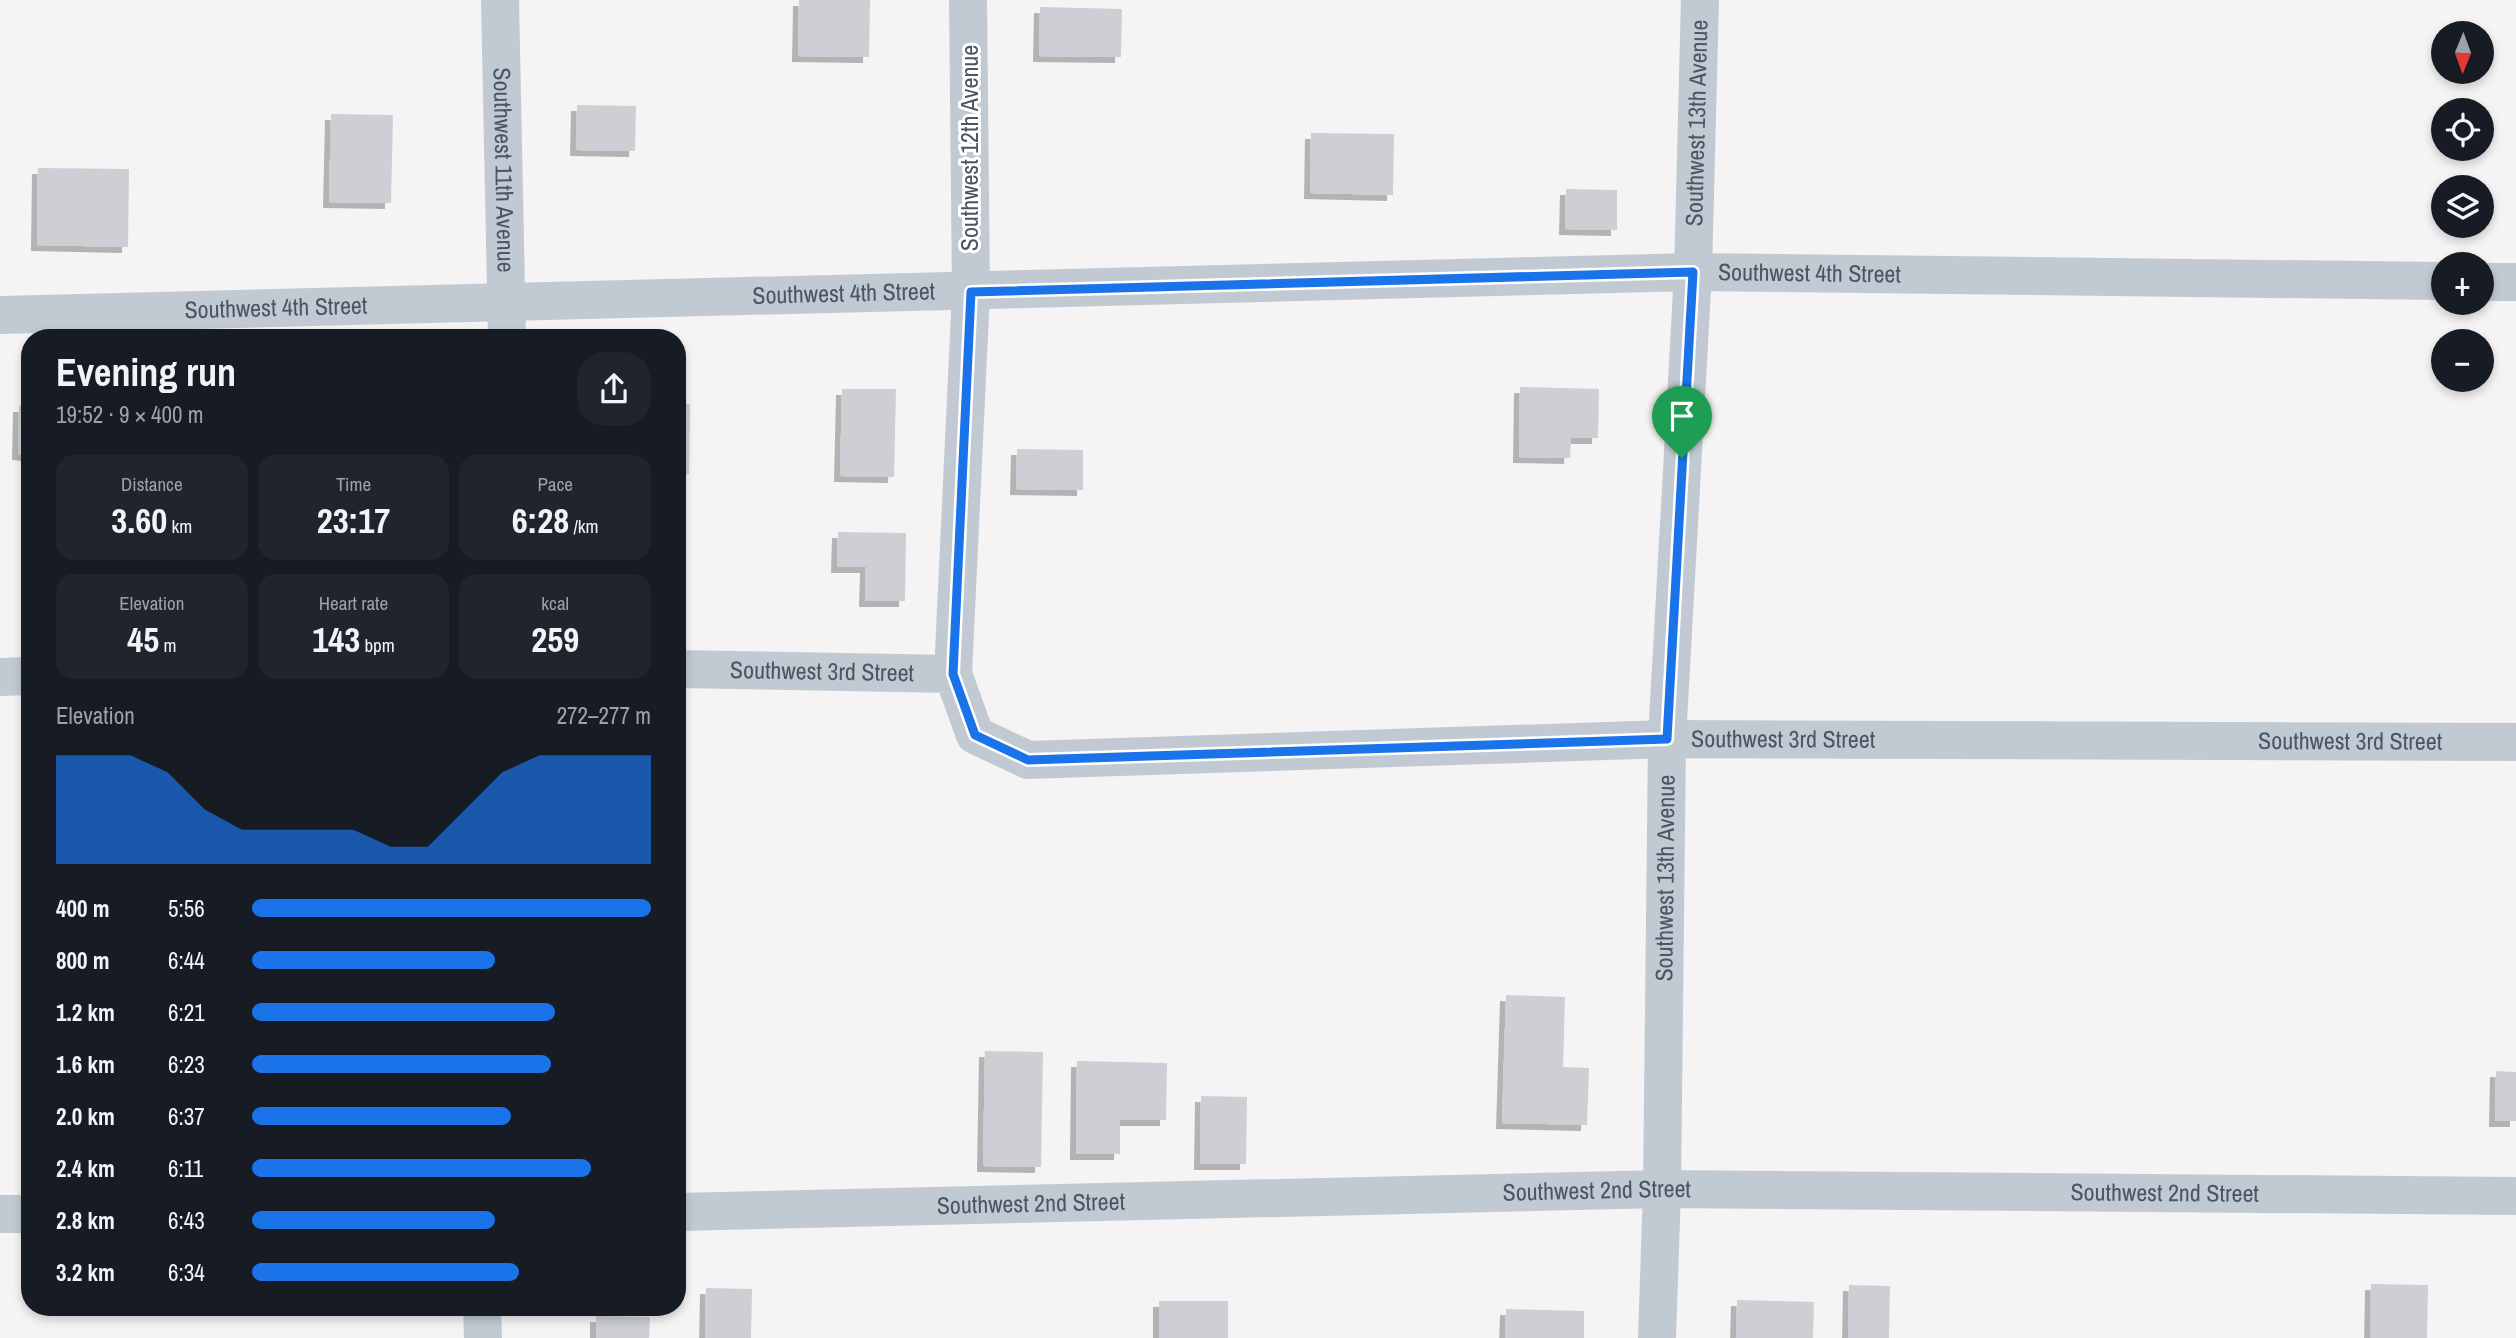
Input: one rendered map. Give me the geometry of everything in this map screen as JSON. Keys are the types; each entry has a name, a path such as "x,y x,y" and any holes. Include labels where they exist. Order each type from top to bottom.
{"street":[{"name":"Southwest 11th Avenue","path":"500,0 508,320"},
{"name":"Southwest 12th Avenue","path":"953,674 971,292 968,0"},
{"name":"Southwest 13th Avenue","path":"1657,1338 1662,1189 1667,739 1693,272 1700,0"},
{"name":"Southwest 4th Street","path":"0,315 508,320 971,292 1693,272 2431,281"},
{"path":"2494,282 2516,282"},
{"name":"Southwest 3rd Street","path":"686,669 953,674 975,735 1028,760 1667,739 2516,743"},
{"path":"0,677 21,676"},
{"name":"Southwest 2nd Street","path":"686,1212 1662,1189 2516,1196"},
{"path":"0,1214 21,1214"},
{"path":"482,1316 483,1338"}],"building":[{"path":"799,0 870,0 869,57 798,56"},
{"path":"1040,7 1122,9 1121,57 1039,56"},
{"path":"577,105 636,106 635,151 576,150"},
{"path":"331,114 393,115 391,203 329,202"},
{"path":"1311,133 1394,134 1393,195 1310,193"},
{"path":"38,168 129,169 128,247 37,245"},
{"path":"1566,189 1617,190 1617,230 1565,229"},
{"path":"1520,387 1599,389 1598,438 1571,438 1570,458 1519,457"},
{"path":"842,389 896,389 894,477 840,476"},
{"path":"686,404 690,404 689,474 686,474"},
{"path":"19,406 21,406 21,454 18,454"},
{"path":"1017,449 1083,450 1083,490 1016,489"},
{"path":"838,532 906,533 905,601 865,601 866,567 837,567"},
{"path":"1506,995 1565,997 1563,1067 1589,1068 1587,1125 1502,1123"},
{"path":"985,1051 1043,1052 1041,1167 983,1166"},
{"path":"1077,1061 1167,1063 1166,1120 1120,1120 1120,1154 1076,1154"},
{"path":"2496,1071 2516,1072 2516,1121 2495,1121"},
{"path":"1201,1096 1247,1097 1246,1164 1200,1164"},
{"path":"2371,1284 2428,1285 2427,1338 2370,1338"},
{"path":"1849,1285 1890,1286 1889,1338 1848,1338"},
{"path":"706,1288 752,1289 751,1338 705,1338"},
{"path":"1737,1300 1814,1302 1813,1338 1736,1338"},
{"path":"1159,1301 1228,1301 1228,1338 1159,1338"},
{"path":"1506,1309 1584,1311 1584,1338 1505,1338"},
{"path":"596,1316 650,1317 649,1338 596,1338"}],"route":[{"path":"1693,272 1682,458 1667,739 1028,760 975,735 953,674 971,292 1693,272"}]}
